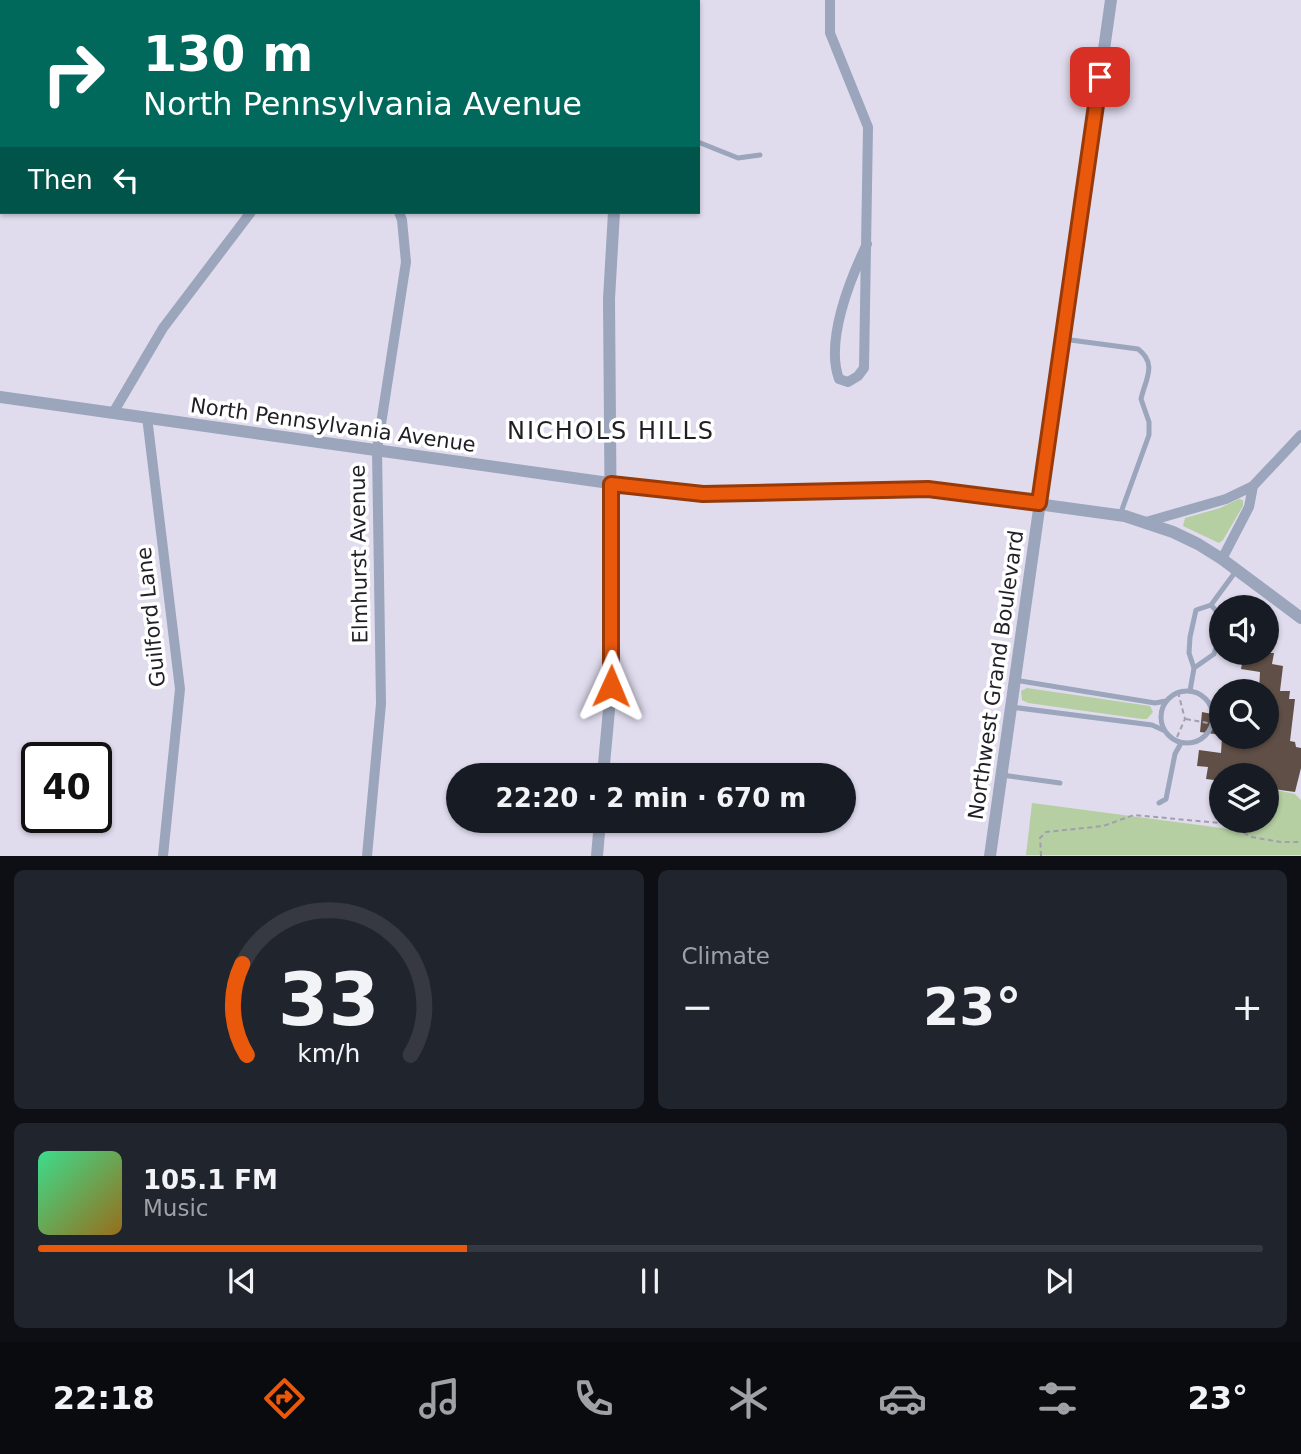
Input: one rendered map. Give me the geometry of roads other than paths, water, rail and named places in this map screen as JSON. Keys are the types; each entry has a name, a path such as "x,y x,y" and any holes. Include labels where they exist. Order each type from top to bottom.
{"street":[{"path":"830,0 830,33 868,127 867,244 864,368 848,382 839,379 835,367 841,316 853,274 867,244"},
{"name":"Northwest Grand Boulevard","path":"990,856 1111,0"},
{"path":"113,413 163,328 249,214"},
{"name":"Elmhurst Avenue","path":"367,856 381,704 377,450 406,262 400,214"},
{"path":"604,763 612,677 609,299 614,214"},
{"name":"North Pennsylvania Avenue","path":"0,397 611,484 703,494 928,489 1120,515 1172,532 1222,559 1301,618"},
{"name":"Guilford Lane","path":"147,417 180,689 163,856"},
{"path":"1146,522 1226,499 1253,486 1301,435"},
{"path":"1222,559 1249,507 1253,486"},
{"path":"597,856 599,833"}],"lane":[{"path":"700,143 738,158 760,155"},
{"path":"1063,339 1138,349 1149,366 1149,378 1141,399 1149,422 1149,435 1120,515"},
{"path":"1218,595 1237,570"},
{"path":"1190,691 1194,668 1189,653 1189,636 1196,610 1209,605"},
{"path":"1194,668 1209,658"},
{"path":"1011,707 1152,725 1164,730 1178,742 1200,740 1213,724 1210,704 1201,695 1190,691 1178,692 1166,701 1154,703 1015,680"},
{"path":"1164,730 1160,716 1166,701"},
{"path":"1158,803 1166,799 1178,742"},
{"path":"1002,775 1060,783"}],"district":[{"name":"NICHOLS HILLS","path":"611,431"}]}
